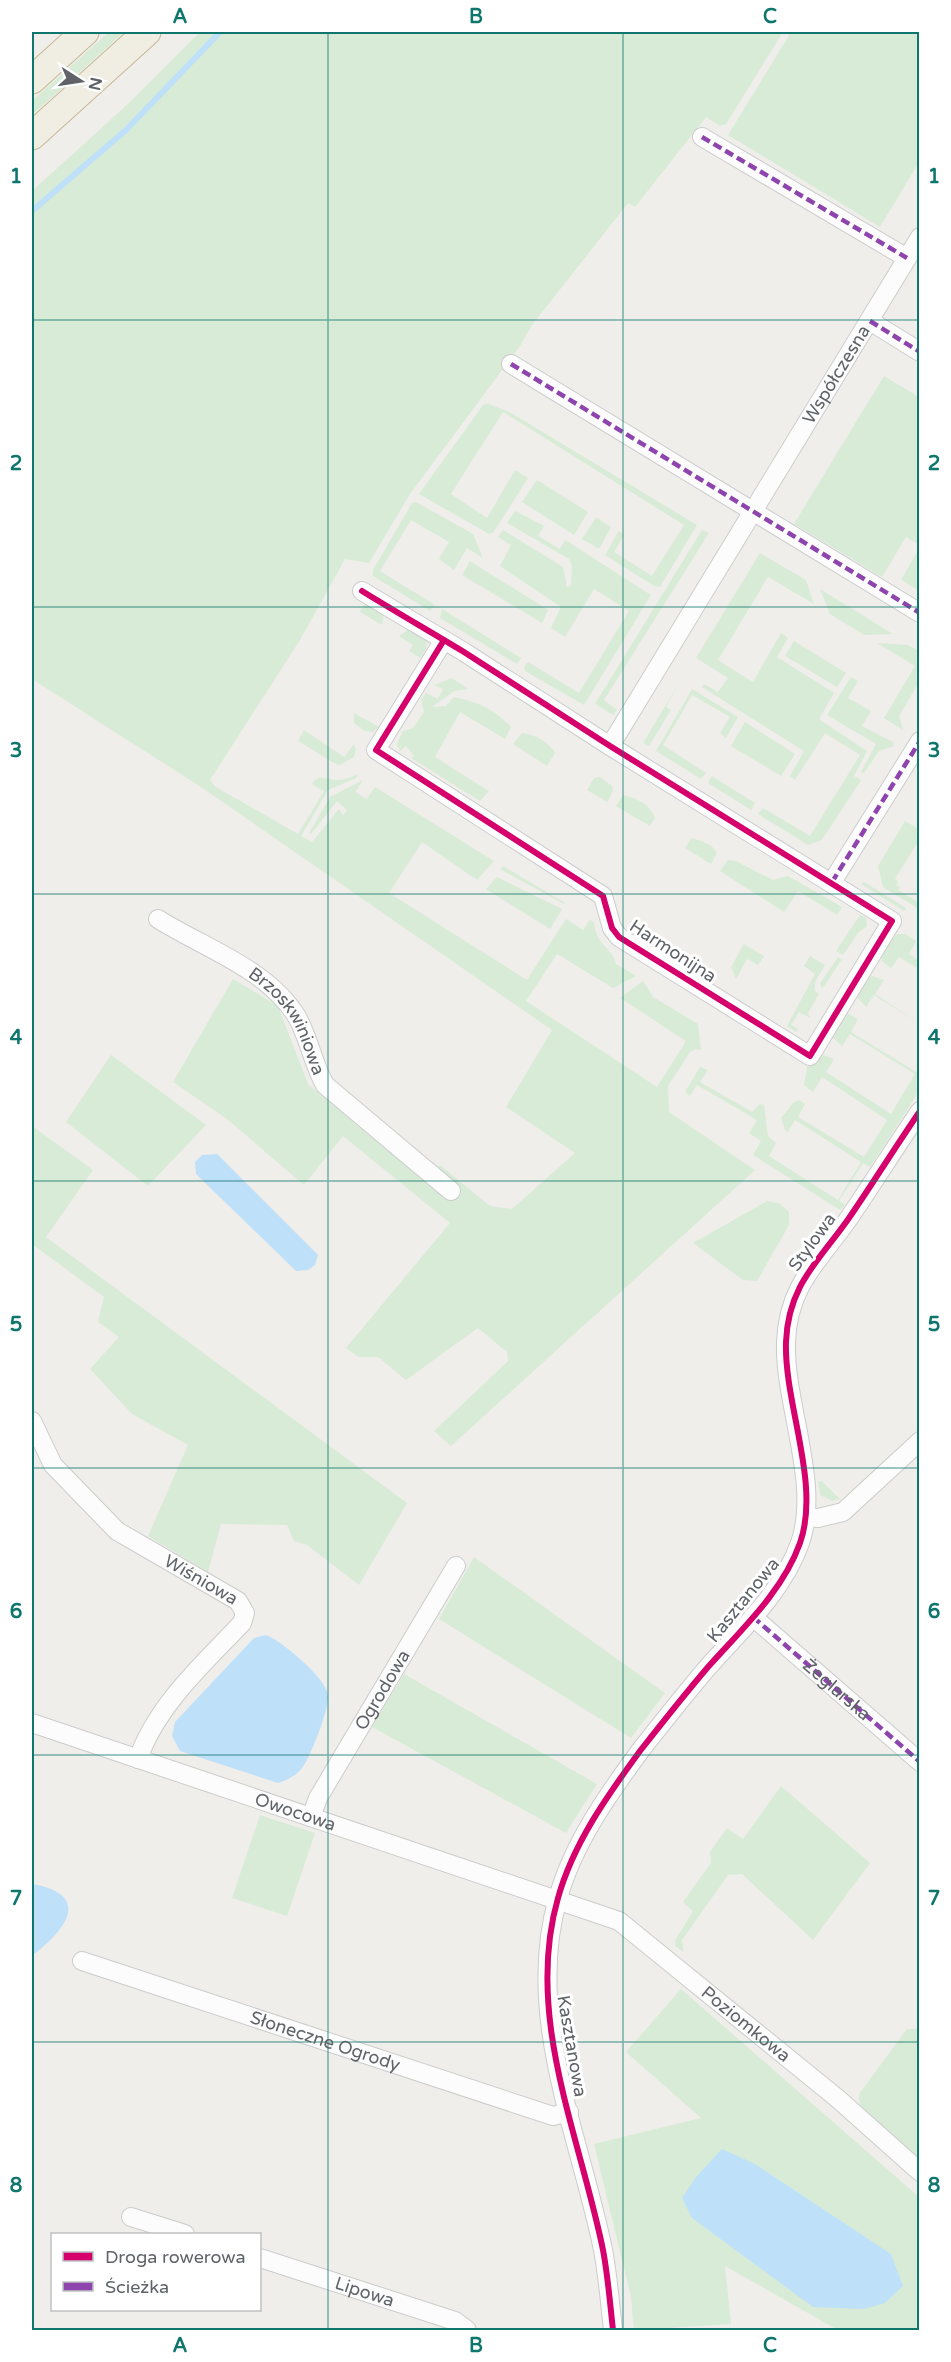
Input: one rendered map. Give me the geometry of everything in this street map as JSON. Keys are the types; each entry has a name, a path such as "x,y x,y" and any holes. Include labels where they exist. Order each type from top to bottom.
{"highway":[{"path":"32,80 85,32"},
{"path":"32,136 147,32"}],"street":[{"path":"702,137 907,258"},
{"name":"Współczesna","path":"610,746 920,237"},
{"path":"870,321 920,352"},
{"path":"511,364 920,613"},
{"path":"362,591 832,882 920,741"},
{"name":"Harmonijna","path":"444,640 376,750 603,896 612,928 619,937 810,1056 892,921 832,882"},
{"name":"Brzoskwiniowa","path":"158,919 243,968 274,992 297,1018 315,1068 326,1085 451,1191"},
{"name":"Stylowa","path":"806,1517 807,1499 788,1371 786,1344 789,1317 797,1290 810,1266 846,1221 920,1111"},
{"name":"Wiśniowa","path":"32,1421 53,1465 117,1531 238,1601 245,1613 242,1623 182,1687 143,1745 138,1759"},
{"path":"806,1517 818,1518 843,1512 920,1441"},
{"name":"Kasztanowa","path":"613,2331 604,2252 552,2038 547,1987 550,1936 557,1900 584,1836 614,1789 692,1685 753,1617 789,1572 802,1539 806,1517"},
{"name":"Ogrodowa","path":"311,1817 318,1798 456,1566"},
{"name":"Żeglarska","path":"753,1617 920,1762"},
{"name":"Owocowa","path":"32,1723 557,1900"},
{"name":"Poziomkowa","path":"557,1900 619,1921 837,2097 920,2172"},
{"name":"Słoneczne Ogrody","path":"82,1961 553,2116 569,2112"},
{"path":"131,2217 179,2233"},
{"name":"Lipowa","path":"261,2259 455,2321 467,2331"}],"green space":[{"path":"109,32 124,32 32,115 32,101"},
{"path":"200,32 783,32 726,124 720,126 706,117 635,207 628,203 532,325 520,346 410,494 369,563 345,559 300,640 210,780 216,787 298,834 324,791 312,784 317,778 341,780 358,774 356,778 328,790 301,836 312,842 339,809 343,815 347,810 337,801 311,834 309,833 330,797 363,780 355,792 367,799 375,787 494,861 477,880 422,842 389,893 527,980 566,919 583,930 590,920 594,922 598,937 611,953 616,964 636,976 613,988 557,954 526,1001 657,1087 686,1041 620,998 643,981 653,997 698,1024 701,1050 696,1049 690,1052 668,1086 669,1112 755,1170 451,1446 434,1431 508,1361 507,1352 478,1328 406,1380 378,1357 358,1357 346,1348 450,1223 343,1136 304,1185 227,1119 173,1082 233,979 278,1006 308,1084 425,1182 440,1165 490,1206 512,1209 575,1153 506,1107 552,1030 204,789 32,679 32,191 129,103"},
{"path":"791,32 919,32 919,162 880,227 728,135"},
{"path":"884,376 919,397 920,545 906,537 882,577 794,524"},
{"path":"487,403 511,413 697,525 660,587 654,586 605,555 619,531 624,535 614,552 652,576 684,525 503,412 451,494 487,518 515,470 528,478 493,533 489,534 419,494 483,405"},
{"path":"537,480 588,512 574,535 522,502"},
{"path":"416,502 473,534 483,558 467,548 454,570 439,559 449,542 411,520 380,571 435,605 430,611 373,576 373,570 412,503"},
{"path":"515,511 544,526 538,536 560,549 565,540 651,595 584,705 525,671 524,667 528,662 579,693 629,611 594,589 565,637 551,628 561,607 500,566 511,545 498,537 503,530 563,567 567,587 571,586 572,566 569,559 507,523"},
{"path":"596,517 611,527 599,549 582,539"},
{"path":"702,530 709,533 604,700 617,710 613,715 595,704"},
{"path":"919,549 919,591 901,580"},
{"path":"760,553 806,580 814,604 768,577 718,660 753,682 781,633 788,638 777,657 834,693 819,719 867,751 854,776 861,780 822,840 808,845 758,814 763,808 810,836 860,755 825,733 795,780 790,776 804,751 702,687 704,684 718,692 728,678 696,658"},
{"path":"470,561 548,610 542,623 462,575"},
{"path":"820,589 893,634 864,635 830,614"},
{"path":"369,604 384,613 382,625 360,612 363,606"},
{"path":"442,609 521,658 517,664 440,618"},
{"path":"409,629 427,640 426,649 420,658 409,651 413,645 399,636"},
{"path":"794,641 846,673 837,687 785,656"},
{"path":"877,643 908,645 919,651 919,682 899,716 903,730 884,718 915,666"},
{"path":"851,677 858,681 848,698 871,711 862,726 893,742 894,746 879,751 864,773 861,772 876,744 827,715"},
{"path":"452,678 468,689 454,691 432,707 446,706 454,697 463,699 492,711 511,727 505,739 460,712 435,757 489,791 480,801 411,758 414,756 406,746 400,751 397,744 403,731 413,728 424,712 421,700 426,693 438,699 443,689 434,685"},
{"path":"679,683 666,707 671,710 649,746 643,743"},
{"path":"692,689 738,717 726,738 720,733 730,717 692,695 663,745 706,773 701,779 656,751"},
{"path":"354,713 379,727 372,732 365,731 354,723"},
{"path":"745,722 795,754 781,776 731,746"},
{"path":"304,730 344,757 354,744 356,749 354,757 340,765 334,763 298,741"},
{"path":"522,733 541,739 552,749 555,753 547,766 513,744"},
{"path":"712,776 755,803 751,810 708,783"},
{"path":"600,777 612,786 613,791 607,802 587,790 594,778"},
{"path":"623,795 638,800 650,809 655,818 650,826 616,806"},
{"path":"905,821 919,829 919,840 895,879 898,881 896,885 900,887 898,890 919,903 919,909 883,887 878,866"},
{"path":"691,838 706,843 715,850 717,853 711,864 685,848"},
{"path":"728,860 736,861 773,880 788,876 842,907 837,915 798,891 784,912 720,871"},
{"path":"503,866 565,903 500,869"},
{"path":"497,877 562,909 550,929 486,889"},
{"path":"864,882 906,908 904,911 861,884"},
{"path":"860,915 866,918 867,926 858,933 843,955 836,951"},
{"path":"897,934 906,934 916,941 909,954 919,961 919,969 899,957 891,968 882,961 882,952"},
{"path":"744,944 764,956 758,965 747,959 736,979 731,967"},
{"path":"810,956 825,965 815,982 815,991 819,994 808,1013 810,1018 799,1012 791,1025 798,1029 796,1032 787,1026 815,974 804,966"},
{"path":"838,957 842,959 822,989 820,984"},
{"path":"872,976 884,980 875,994 919,1023 874,995 866,1007 856,996 866,979"},
{"path":"849,1014 858,1019 851,1032 916,1072 919,1068 919,1091 870,1167 863,1163 839,1201 845,1205 840,1210 753,1155 761,1141 749,1133 757,1120 697,1085 690,1096 685,1092 700,1067 708,1070 700,1082 752,1112 760,1104 764,1105 768,1136 776,1143 769,1156 838,1200 861,1162 795,1120 788,1132 781,1118 793,1103 799,1100 805,1104 798,1117 864,1157 887,1120 822,1077 813,1092 804,1085 808,1063 818,1053 834,1059 826,1072 891,1114 915,1074 850,1034 842,1046 831,1036 843,1015"},
{"path":"111,1055 206,1125 148,1186 66,1122"},
{"path":"32,1126 93,1170 46,1237 407,1503 359,1585 307,1545 294,1541 287,1525 221,1524 208,1572 148,1536 188,1445 132,1414 90,1369 119,1337 98,1322 104,1297 32,1244"},
{"path":"767,1201 779,1203 789,1212 789,1225 757,1281 743,1280 693,1243"},
{"path":"818,1481 823,1482 840,1499 832,1501 820,1495"},
{"path":"474,1557 665,1693 631,1738 439,1619"},
{"path":"404,1674 597,1784 566,1833 372,1727"},
{"path":"781,1786 870,1863 813,1940 742,1874 728,1875 682,1940 684,1952 675,1946 676,1939 693,1911 683,1902 711,1863 710,1852 727,1828 743,1839"},
{"path":"260,1815 315,1833 287,1916 232,1898"},
{"path":"681,1989 919,2197 919,2330 838,2330 725,2266 731,2324 634,2330 631,2297 594,2144 701,2118 626,2052"},
{"path":"919,2026 919,2160 860,2109 859,2094 907,2029 917,2029"}],"water":[{"path":"217,1154 318,1255 315,1265 308,1270 296,1271 196,1174 195,1162 202,1155"},
{"path":"266,1635 312,1670 320,1679 328,1695 323,1720 302,1769 289,1779 278,1783 180,1751 172,1736 175,1722 254,1638"},
{"path":"33,1884 52,1890 63,1897 68,1906 67,1916 62,1926 32,1956"},
{"path":"722,2149 755,2164 891,2254 903,2286 885,2303 864,2309 813,2307 692,2218 682,2198 696,2177"}],"waterway":[{"path":"32,211 126,130 220,32"}],"marked path":[{"path":"702,137 907,258"},
{"path":"870,321 920,352"},
{"path":"511,364 920,613"},
{"path":"832,882 920,741"},
{"path":"753,1617 920,1762"}],"cycle path":[{"path":"362,591 452,644 610,746 892,921 810,1056 619,937 612,928 603,896 376,750 444,640"},
{"path":"613,2330 603,2250 559,2076 551,2031 547,1987 549,1942 558,1898 572,1859 615,1785 708,1667 760,1609 793,1561 805,1520 806,1495 787,1366 786,1342 792,1305 816,1261 849,1218 920,1111"}]}
